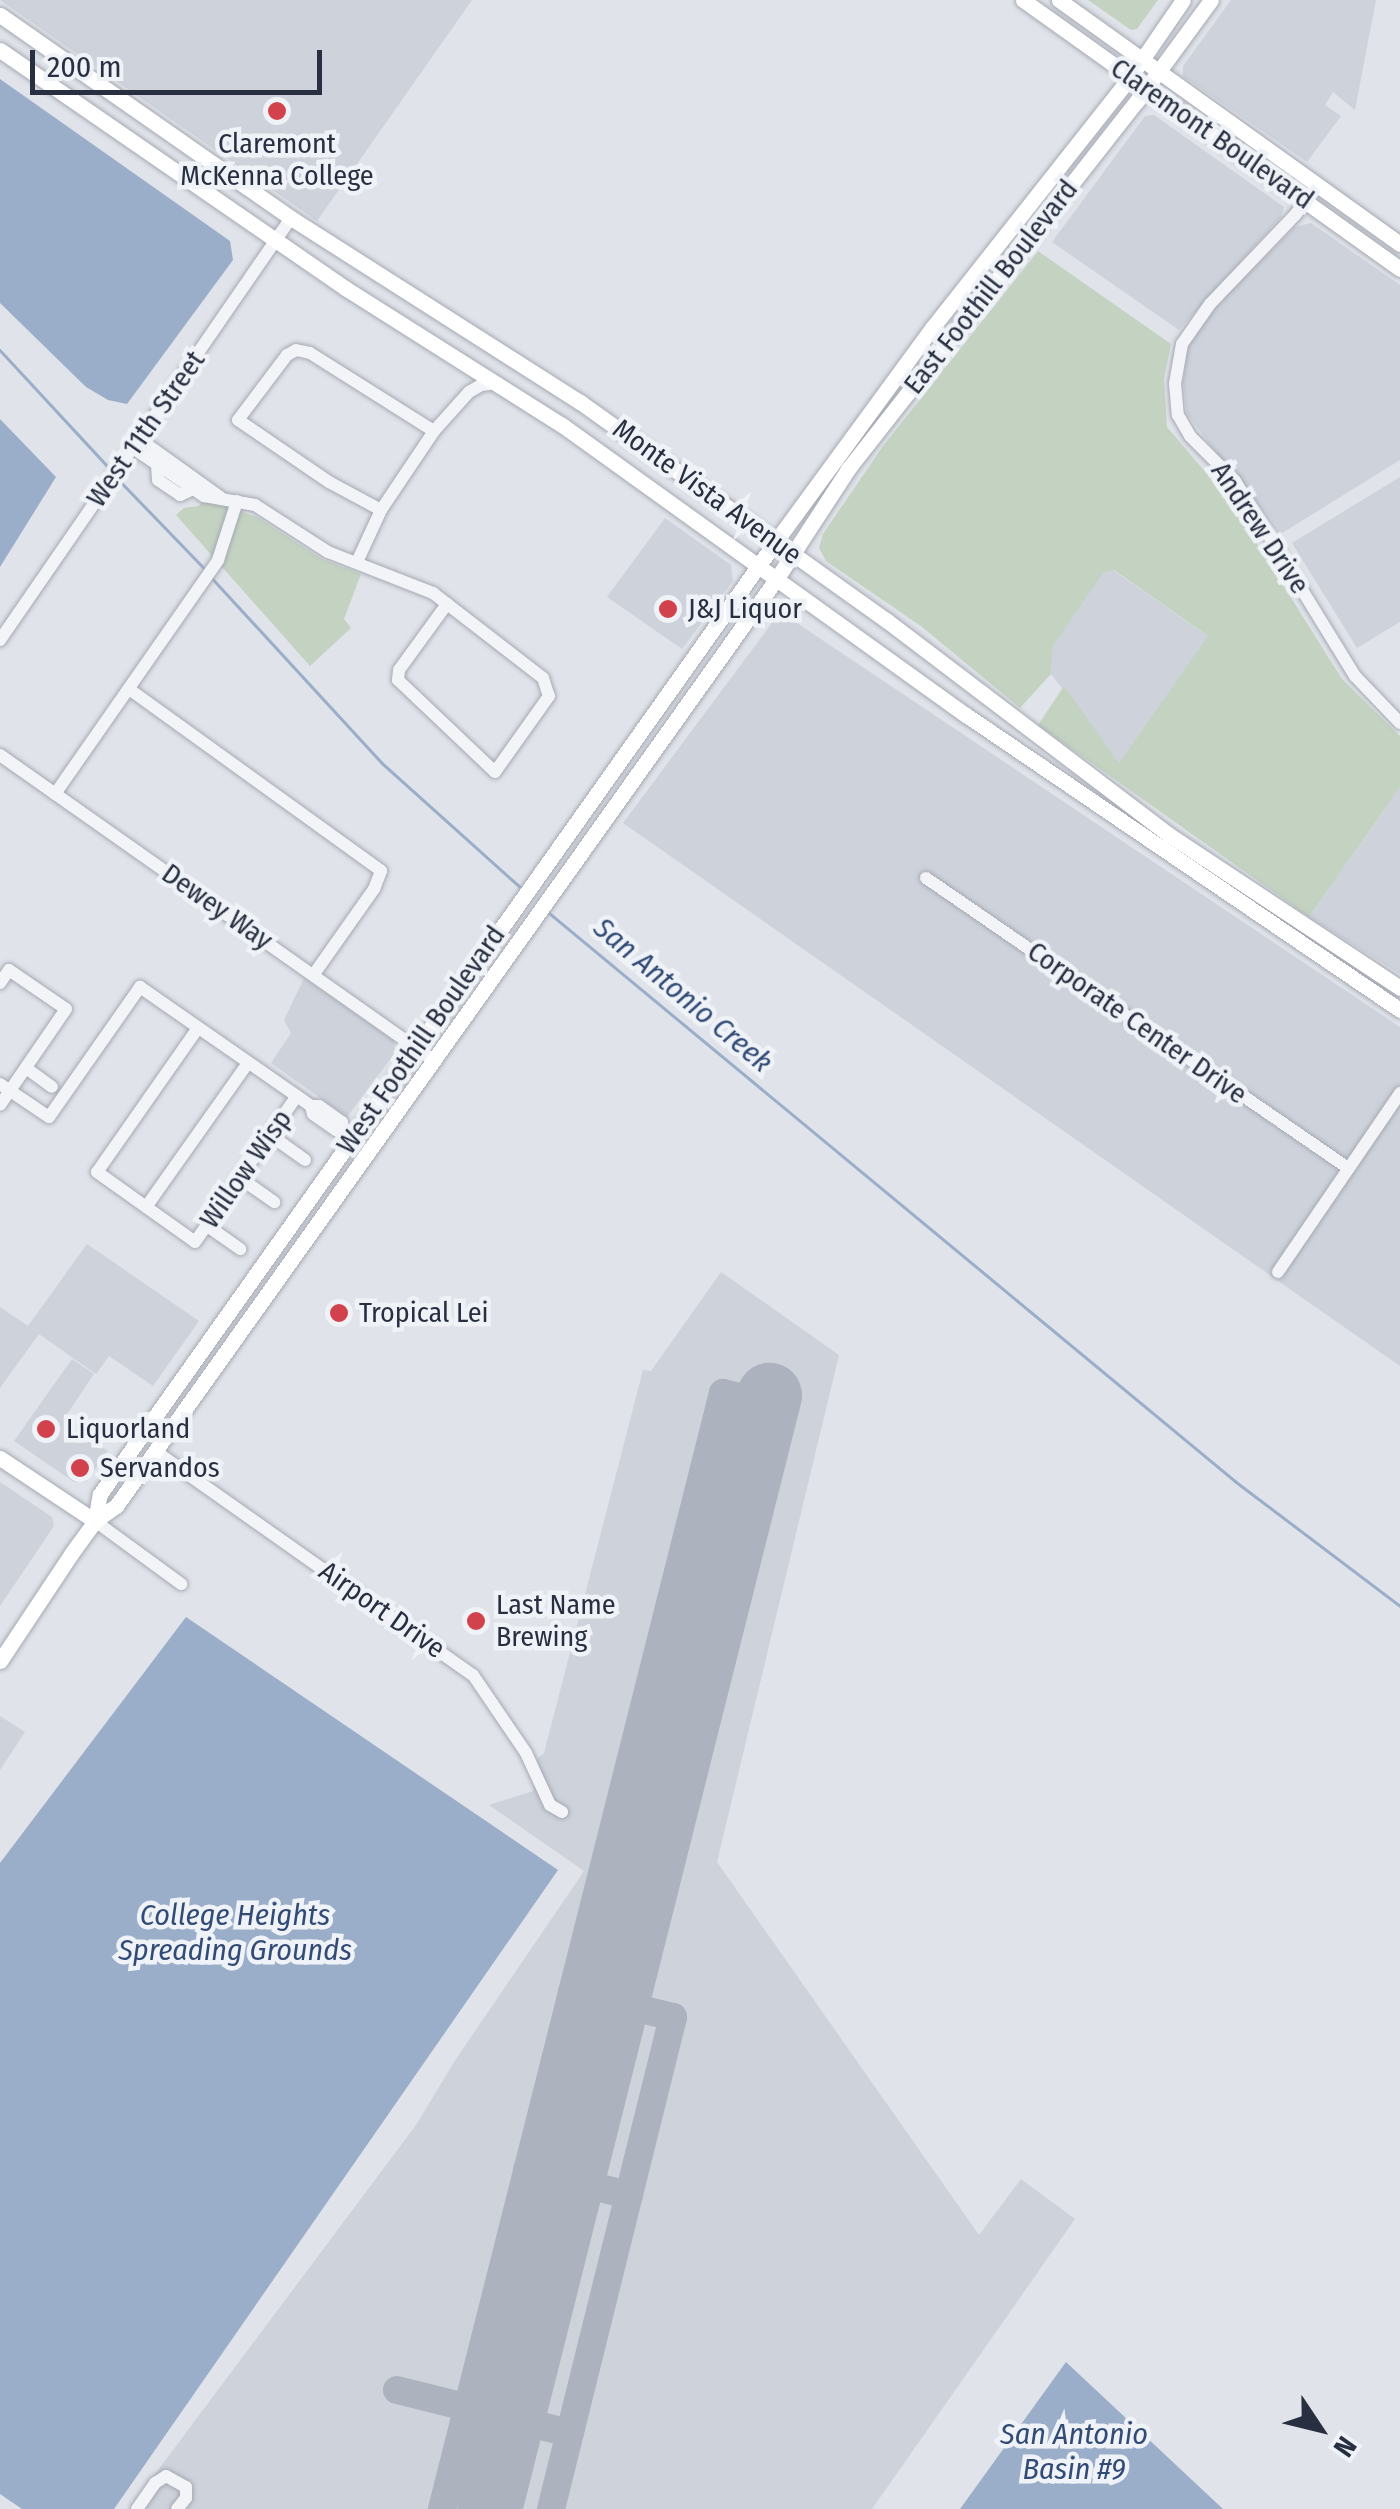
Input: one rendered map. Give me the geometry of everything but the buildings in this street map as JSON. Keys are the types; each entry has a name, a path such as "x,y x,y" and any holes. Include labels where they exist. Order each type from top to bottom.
{"main road":[{"name":"Claremont Boulevard","path":"1023,0 1130,77 1400,244"},
{"name":"Claremont Boulevard","path":"1058,0 1142,60 1312,193 1400,269"},
{"name":"East Foothill Boulevard","path":"761,565 932,328 1130,77 1183,0"},
{"name":"East Foothill Boulevard","path":"777,578 858,456 1147,88 1211,0"},
{"name":"Monte Vista Avenue","path":"0,16 291,218 516,359 776,541 1169,836 1400,988"},
{"name":"Monte Vista Avenue","path":"0,50 276,239 498,384 761,565 966,715 1400,1010"},
{"name":"West Foothill Boulevard","path":"95,1522 100,1494 266,1260 348,1134 416,1047 761,565"},
{"name":"West Foothill Boulevard","path":"0,1661 95,1522 116,1506 777,578"},
{"path":"627,788 624,778 648,739 648,723"},
{"path":"238,1335 235,1321 265,1278 266,1260"},
{"path":"181,1415 179,1401 207,1359 205,1345"},
{"path":"0,1458 95,1522"}],"street":[{"name":"Andrew Drive","path":"1312,193 1210,304 1182,344 1175,383 1178,415 1190,436 1234,480 1354,676 1400,722"},
{"name":"West 11th Street","path":"0,640 291,218"},
{"path":"381,510 329,482 238,420 296,350 310,353 434,431"},
{"path":"356,562 381,510 434,431 476,388 498,384"},
{"path":"136,444 157,465 220,497 255,506 328,552 432,593 447,604 543,678 548,696 495,772 398,680 399,670 447,604"},
{"path":"136,444 197,486"},
{"path":"55,794 218,560 237,501"},
{"path":"130,688 380,871 374,889 314,974"},
{"name":"Dewey Way","path":"0,755 433,1060"},
{"name":"Corporate Center Drive","path":"926,878 1348,1168"},
{"path":"0,984 10,970 66,1010 26,1068 5,1088 0,1105"},
{"path":"5,1088 49,1117 140,987 310,1106 320,1106 327,1118 342,1122 348,1134"},
{"path":"198,1028 98,1172 146,1208 248,1062"},
{"path":"26,1068 52,1087"},
{"path":"1278,1272 1400,1093"},
{"name":"Willow Wisp","path":"146,1208 195,1242 297,1096"},
{"path":"270,1135 305,1160"},
{"path":"240,1178 274,1202"},
{"path":"206,1225 240,1249"},
{"name":"Airport Drive","path":"155,1450 473,1675 526,1753 550,1806 562,1812"},
{"path":"95,1522 181,1584"},
{"path":"137,2509 155,2483 166,2476 186,2487 186,2498 177,2509"}],"shaded area":[{"name":"Claremont McKenna College","path":"0,0 472,0 317,221"},
{"path":"1231,0 1376,0 1355,110 1333,92 1325,105 1341,116 1307,162 1183,76 1183,66"},
{"path":"1154,115 1284,207 1281,217 1179,330 1052,242 1145,116"},
{"path":"1311,223 1400,285 1400,460 1279,535 1187,414 1183,382 1188,346 1217,305 1295,227"},
{"path":"1400,477 1400,622 1357,648 1292,543"},
{"path":"665,518 731,565 733,581 682,649 607,597"},
{"path":"1113,570 1209,637 1119,763 1051,674 1053,646 1087,592 1103,573"},
{"path":"775,619 791,619 1400,1027 1400,1366 623,823"},
{"path":"1400,787 1400,974 1309,917"},
{"path":"304,978 394,1040 395,1053 347,1117 271,1063 291,1033 284,1020"},
{"path":"87,1244 199,1321 153,1386 109,1356 96,1374 39,1334 0,1388 0,1307 28,1326"},
{"path":"721,1272 839,1355 717,1862 979,2235 1021,2179 1075,2219 872,2509 129,2509 416,2125 456,2059 584,1871 489,1805 533,1791 538,1758 544,1753 643,1370 651,1371"},
{"path":"72,1359 94,1374 63,1420 108,1451 86,1482 74,1482 14,1441"},
{"path":"0,1482 52,1517 54,1526 0,1606"},
{"path":"0,1716 25,1732 0,1770"}],"green space":[{"path":"1088,0 1158,0 1137,29 1131,30"},
{"path":"1038,251 1171,344 1164,379 1167,427 1231,502 1342,679 1400,736 1400,787 1309,917 1038,725 1064,686 1119,763 1208,636 1114,570 1103,573 1053,646 1051,674 1020,708 922,627 826,561 819,548 823,534 883,446"},
{"path":"203,499 257,517 322,559 361,574 344,619 351,628 310,666 176,515 184,508 199,506"}],"water":[{"path":"0,79 230,241 233,260 127,404 108,400 86,387 0,303"},
{"path":"0,419 56,477 0,567"},
{"name":"College Heights Spreading Grounds","path":"186,1617 558,1870 114,2509 22,2509 0,2494 0,1863"},
{"name":"San Antonio Basin #9","path":"1066,2362 1223,2509 960,2509"}],"waterway":[{"name":"San Antonio Creek","path":"0,350 111,470"},
{"name":"San Antonio Creek","path":"119,480 204,568"},
{"name":"San Antonio Creek","path":"212,578 382,763 520,887"},
{"name":"San Antonio Creek","path":"548,912 1235,1481 1400,1606"}],"taxiway":[{"path":"442,2509 723,1393 767,1404"},
{"path":"660,1645 703,1656"},
{"path":"551,2509 673,2017 572,1992"},
{"path":"527,2170 629,2195"},
{"path":"397,2390 570,2433"}],"runway":[{"path":"489,2509 769,1395"}],"place":[{"name":"Claremont McKenna College","path":"277,111"},
{"name":"J&J Liquor","path":"668,609"},
{"name":"Tropical Lei","path":"339,1313"},
{"name":"Liquorland","path":"46,1429"},
{"name":"Servandos","path":"80,1468"},
{"name":"Last Name Brewing","path":"476,1621"}]}
